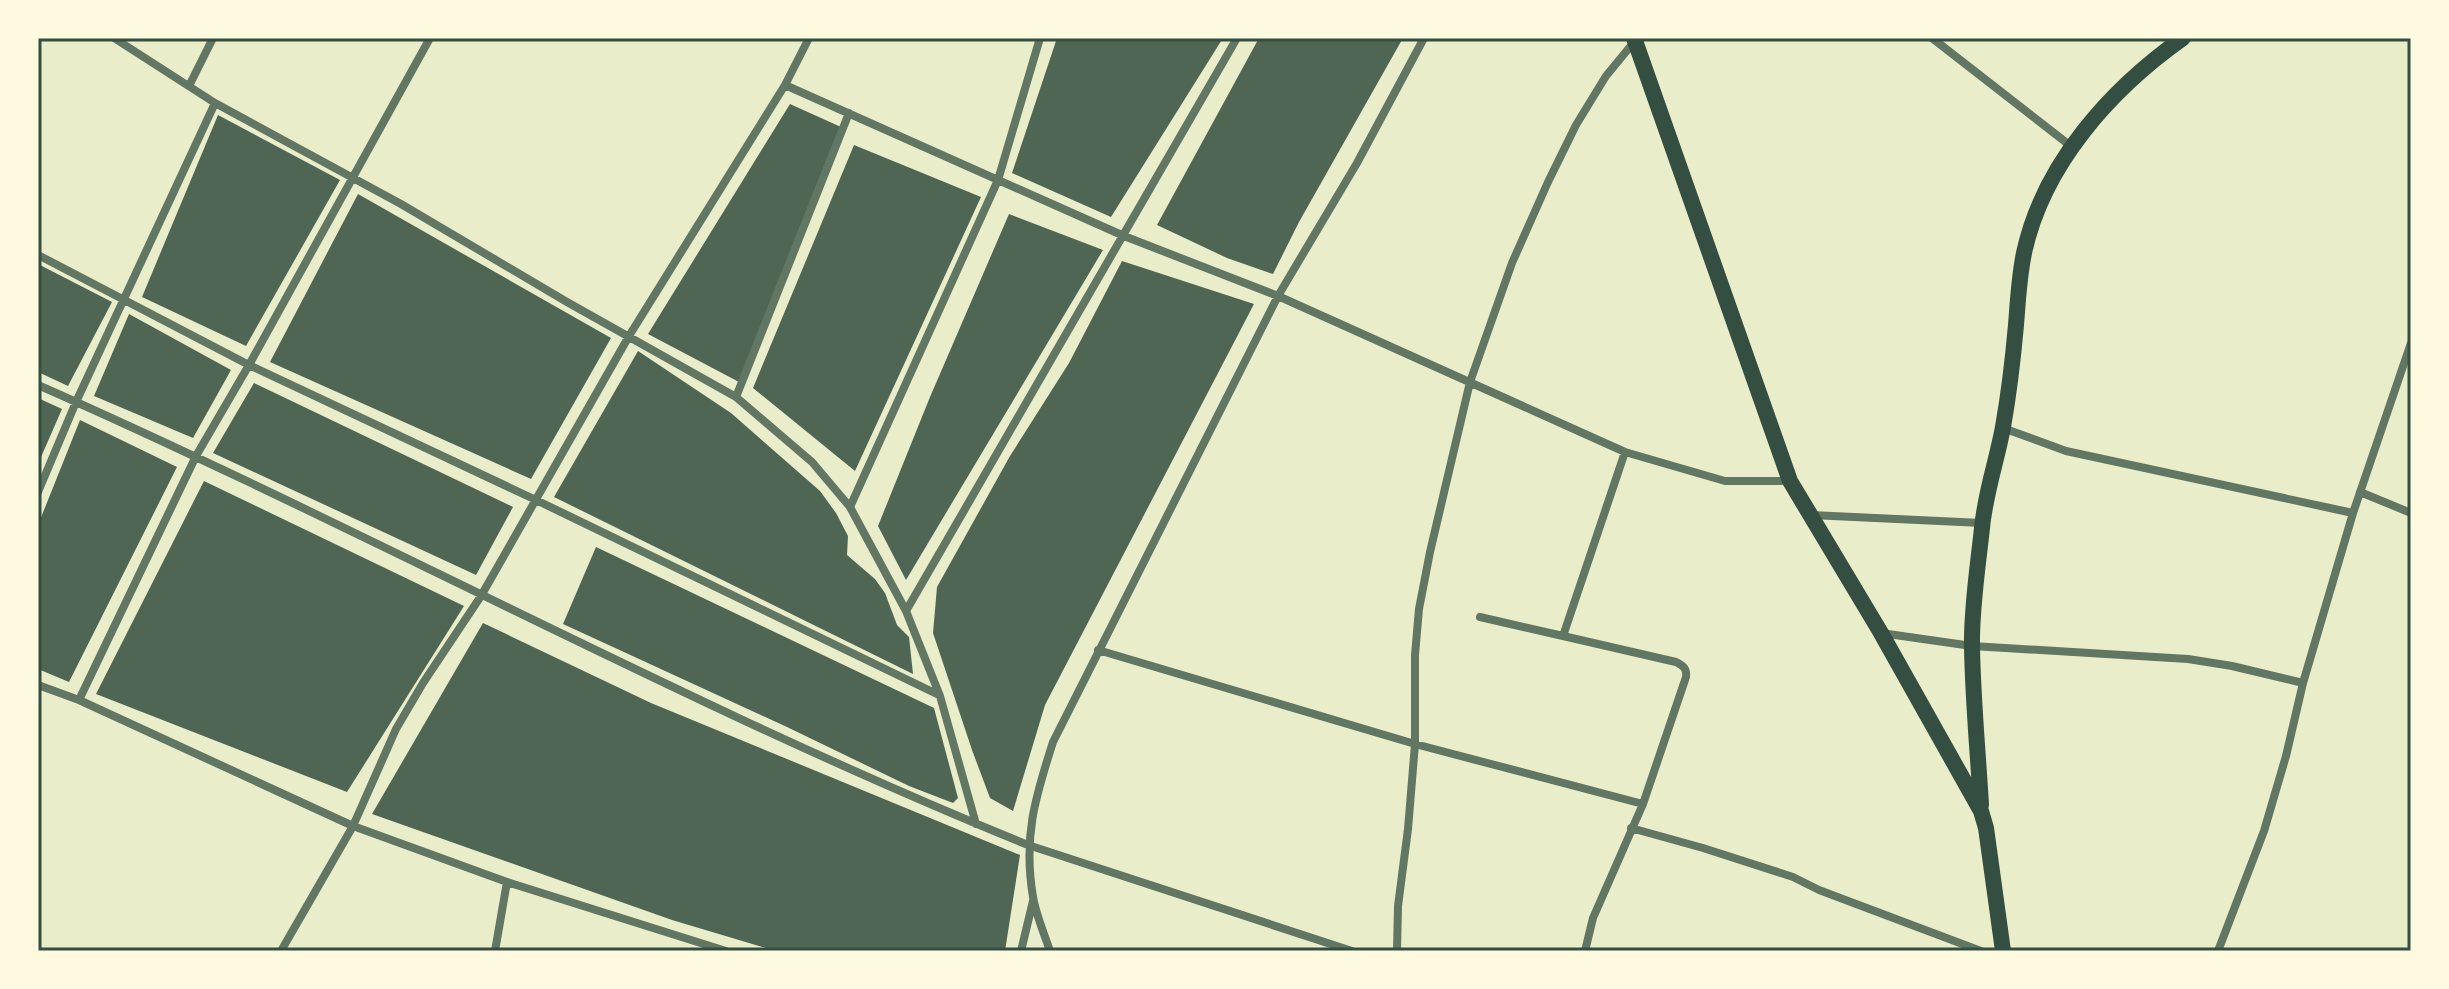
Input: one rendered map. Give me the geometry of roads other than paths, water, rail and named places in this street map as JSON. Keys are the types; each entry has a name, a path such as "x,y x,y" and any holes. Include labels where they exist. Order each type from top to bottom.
{"main road":[{"path":"1981,811 1972,646 1982,523 2003,428 2018,286 2025,249 2036,214 2053,179 2096,116 2150,62 2183,38"},
{"path":"1634,40 1790,481 1881,633 1981,811 2003,951"}],"street":[{"path":"114,38 215,103 352,176 736,397 812,462 850,507 906,611 940,696 976,824"},
{"path":"189,86 213,38"},
{"path":"79,700 196,456 430,38"},
{"path":"281,951 353,826 396,729 481,596 629,336 785,85 809,38"},
{"path":"850,507 998,180 1040,38"},
{"path":"906,611 1237,38"},
{"path":"1050,951 1033,899 1028,845 1034,799 1053,742 1278,296 1357,163 1424,38"},
{"path":"1932,38 2073,148"},
{"path":"1397,951 1398,906 1415,744 1415,655 1419,609 1470,382 1512,263 1548,182 1576,125 1606,76 1634,40"},
{"path":"785,85 1124,236 1278,296 1625,452 1725,481 1790,481"},
{"path":"38,492 76,402 215,103"},
{"path":"736,397 849,113"},
{"path":"38,255 249,365 940,696"},
{"path":"2218,951 2264,831 2353,513 2411,343"},
{"path":"38,385 196,456 728,714 976,824 1028,845 1352,951"},
{"path":"2003,428 2066,451 2353,513"},
{"path":"1563,636 1625,452"},
{"path":"2360,492 2411,513"},
{"path":"1811,515 1982,523"},
{"path":"1480,617 1676,662 1687,670 1643,804 1593,918 1585,951"},
{"path":"1881,633 1972,646 2188,659 2303,683"},
{"path":"1098,650 1415,744 1643,804"},
{"path":"38,685 79,700 353,826 507,882 726,951"},
{"path":"1631,828 1793,877 1819,890 1981,951"},
{"path":"495,951 507,882"},
{"path":"1021,951 1033,899"}]}
